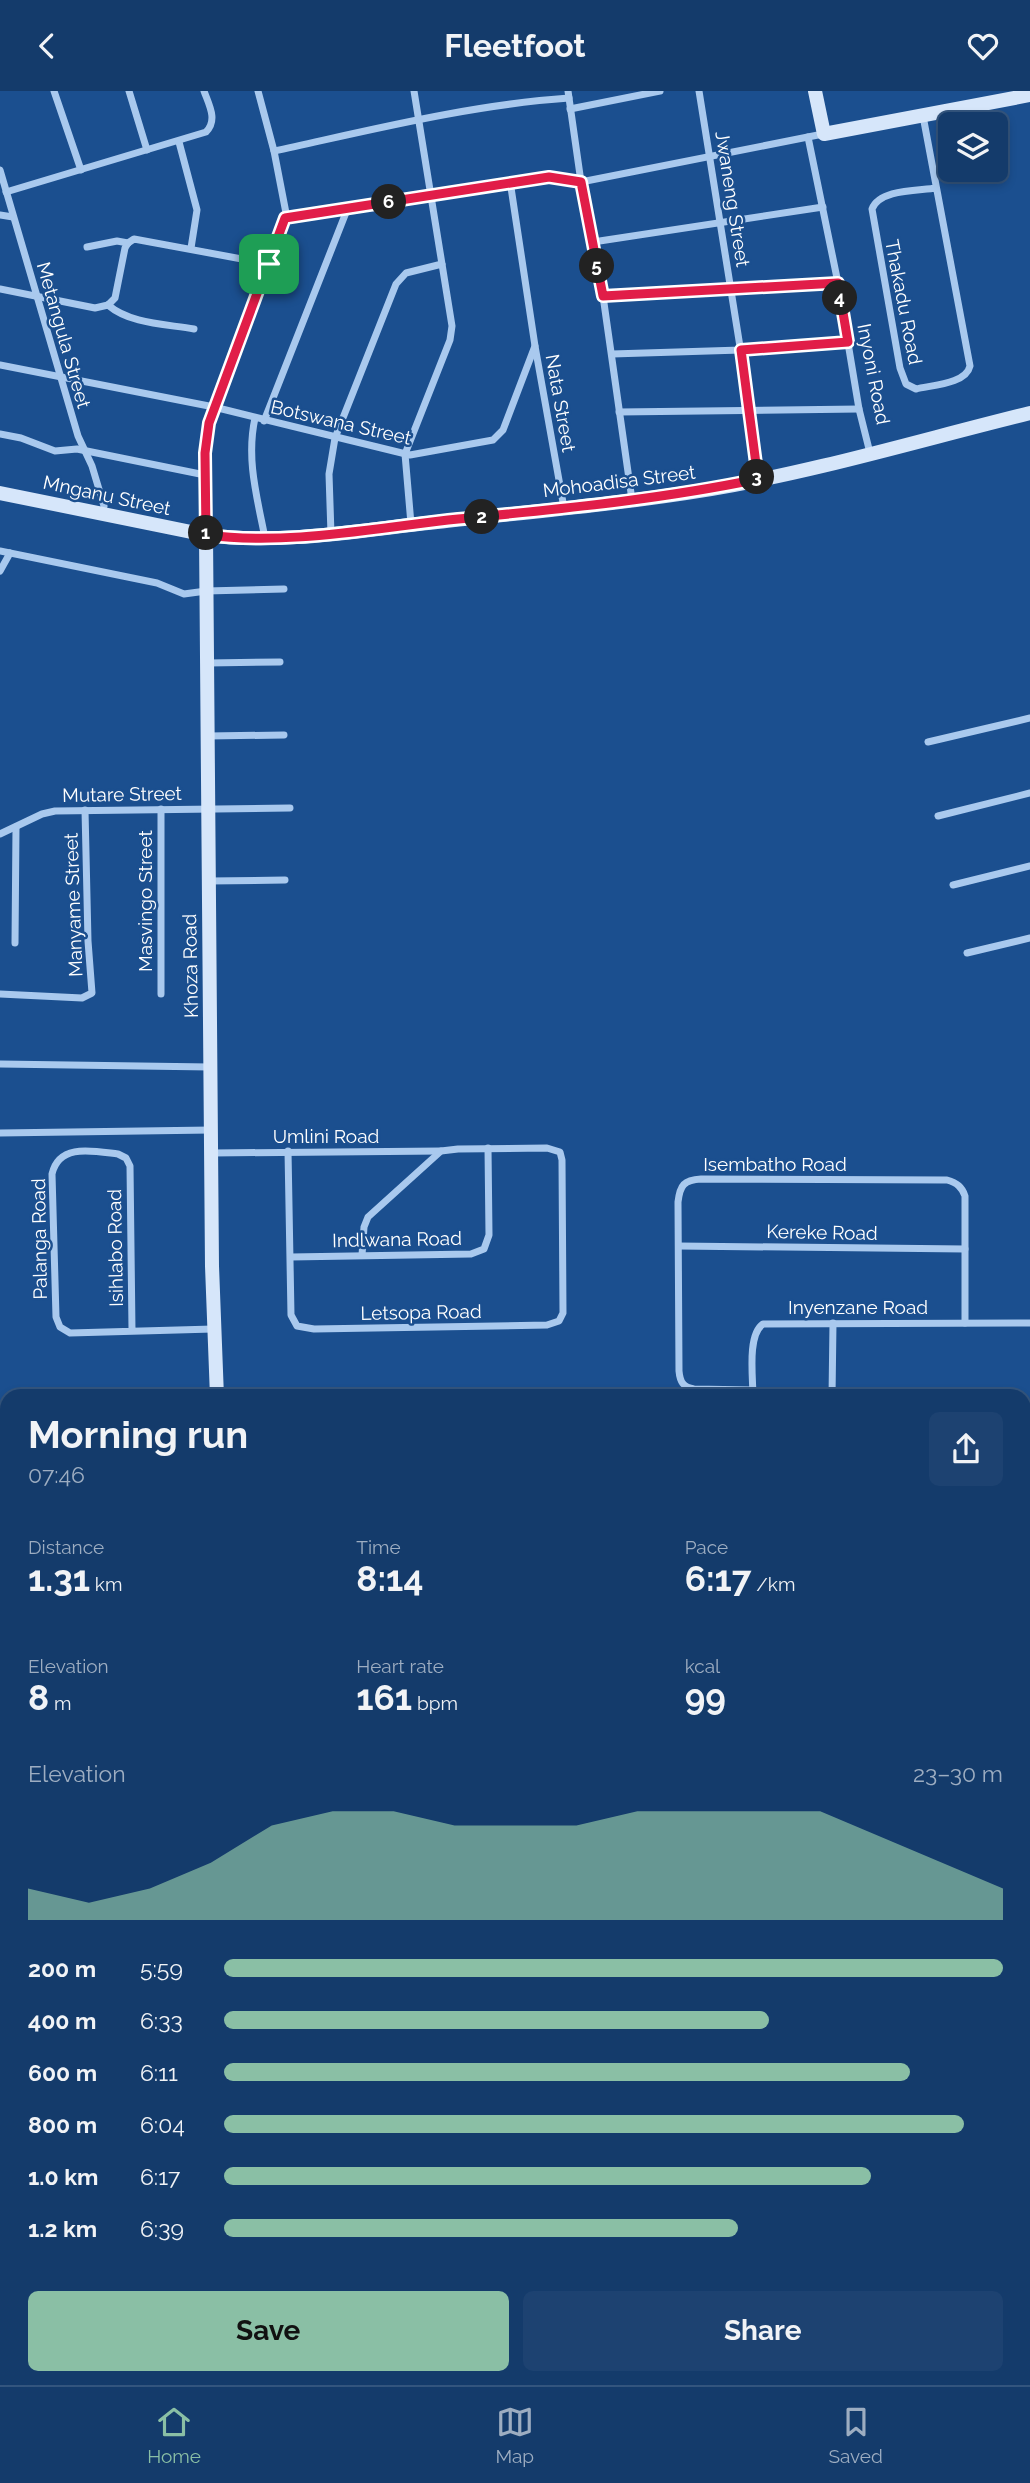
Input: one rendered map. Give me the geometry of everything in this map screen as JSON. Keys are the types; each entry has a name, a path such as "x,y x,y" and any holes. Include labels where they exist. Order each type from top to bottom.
{"street":[{"path":"54,91 80,170"},
{"path":"130,91 147,150"},
{"path":"6,192 206,132 212,126 213,120 204,91"},
{"path":"206,535 206,437 214,407 285,218 286,207 258,91"},
{"path":"411,524 405,454 450,340 452,325 414,91"},
{"path":"570,109 660,91"},
{"name":"Jwaneng Street","path":"699,91 750,409 758,479"},
{"path":"815,91 824,134"},
{"path":"274,151 419,120 568,94 581,182 603,296 632,501"},
{"path":"285,218 347,210 510,181 549,177 581,182 1030,95"},
{"name":"Thakadu Road","path":"923,116 970,366 968,373 961,378 916,389 906,384 900,367 872,209 876,201 884,196 936,188"},
{"name":"Inyoni Road","path":"808,137 838,283 859,409 870,453"},
{"path":"179,142 197,210 191,248"},
{"name":"Metangula Street","path":"0,170 60,377 104,506"},
{"name":"Botswana Street","path":"0,365 214,407 405,454 421,455 493,440 503,430 535,346 510,181"},
{"path":"593,243 823,207"},
{"path":"264,421 347,210"},
{"path":"0,215 13,217"},
{"path":"87,247 117,241 128,243 138,238 269,264"},
{"path":"0,289 95,308 108,305 115,298 128,243"},
{"path":"331,534 329,474 335,438 398,280 406,274 442,264"},
{"path":"603,296 838,283"},
{"path":"108,305 128,317 194,329"},
{"path":"612,354 741,350 848,342"},
{"name":"Nata Street","path":"535,346 564,508"},
{"path":"619,412 859,409"},
{"name":"Mohoadisa Street","path":"206,535 265,538 331,534 632,501 758,479 1030,413"},
{"path":"255,418 250,440 250,457 265,538"},
{"path":"0,435 21,438 55,451 77,449 205,475"},
{"name":"Mnganu Street","path":"0,493 206,535"},
{"name":"Khoza Road","path":"206,535 213,1329 217,1389"},
{"path":"0,551 157,583 179,593 284,589"},
{"path":"0,571 10,553"},
{"path":"207,663 281,662"},
{"path":"928,742 1030,719"},
{"path":"208,736 284,735"},
{"path":"938,816 1030,793"},
{"name":"Mutare Street","path":"0,834 49,812 290,808"},
{"name":"Masvingo Street","path":"160,809 161,994"},
{"name":"Manyame Street","path":"0,994 75,998 87,996 92,991 85,810"},
{"path":"15,943 16,827"},
{"path":"953,885 1030,866"},
{"path":"208,881 285,880"},
{"path":"967,953 1030,938"},
{"path":"0,1064 210,1067"},
{"path":"0,1133 211,1130"},
{"name":"Indlwana Road","path":"291,1257 471,1254 484,1249 489,1235 488,1149"},
{"name":"Umlini Road","path":"213,1153 556,1149 562,1160"},
{"name":"Letsopa Road","path":"288,1151 291,1315 300,1328 543,1326 555,1323 563,1313 562,1160"},
{"path":"362,1255 364,1227 368,1217 440,1151"},
{"name":"Palanga Road","path":"130,1166 125,1158 118,1154 74,1152 58,1159 52,1174 58,1323 69,1333 213,1329"},
{"name":"Isihlabo Road","path":"130,1166 132,1330"},
{"name":"Isembatho Road","path":"694,1389 681,1383 678,1371 680,1188 683,1183 693,1179 947,1180 957,1184 965,1196 965,1323"},
{"name":"Kereke Road","path":"679,1246 965,1249"},
{"name":"Inyenzane Road","path":"753,1389 754,1338 758,1327 772,1322 1030,1323"},
{"path":"832,1389 833,1323"}],"route":[{"path":"534,178 567,179 581,182 603,296 838,283 848,342 741,350 758,479 713,489 632,501 331,534 250,538 206,535 205,453 209,423 269,264 285,218 534,178"}]}
